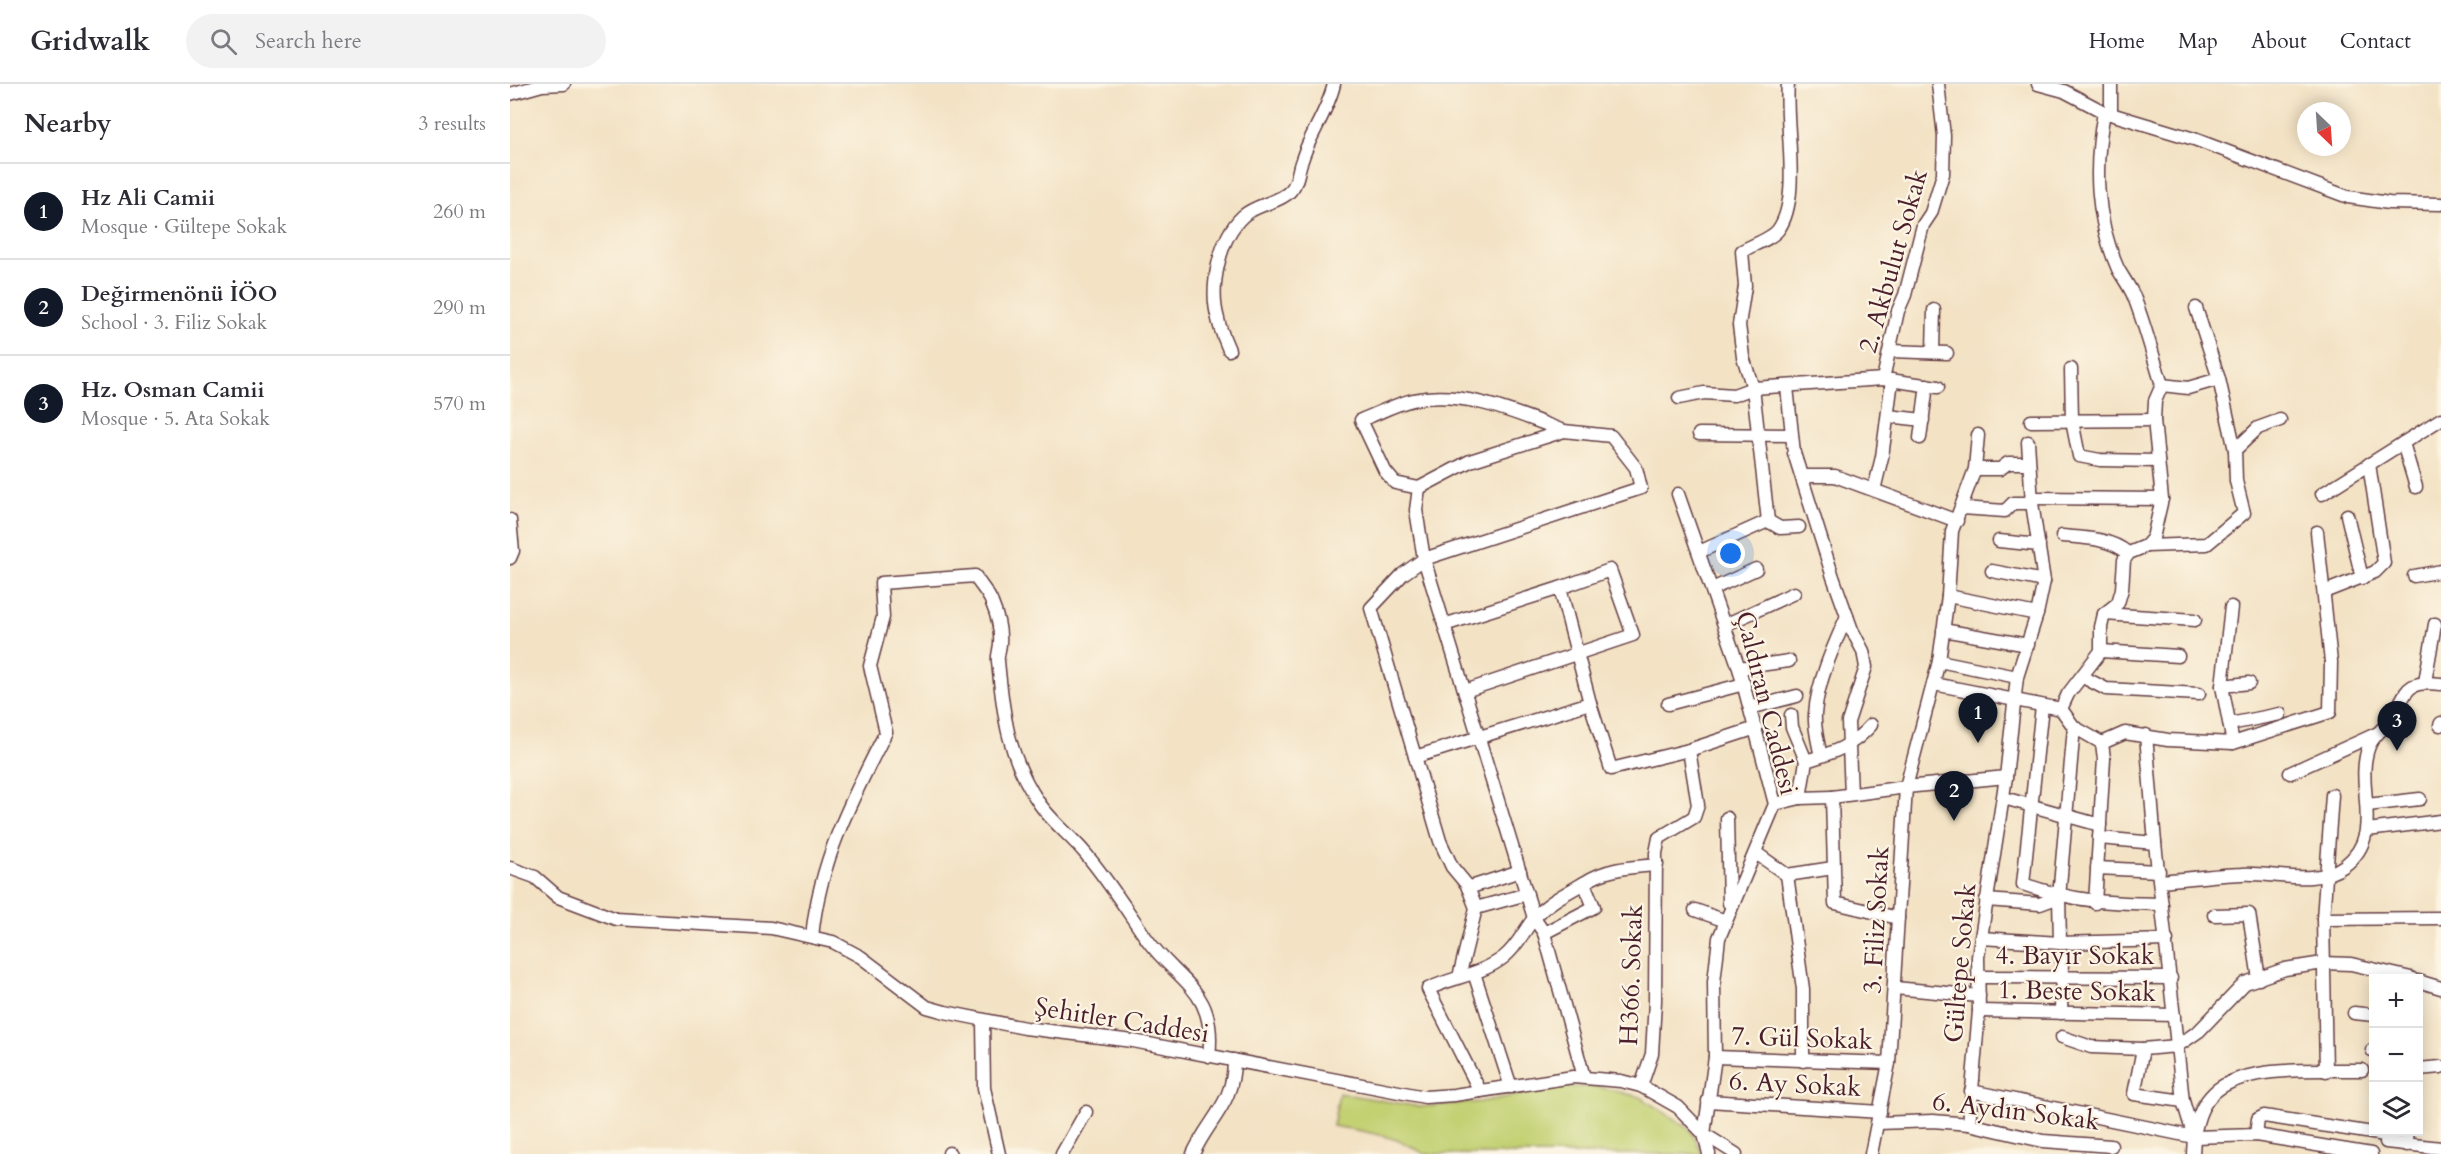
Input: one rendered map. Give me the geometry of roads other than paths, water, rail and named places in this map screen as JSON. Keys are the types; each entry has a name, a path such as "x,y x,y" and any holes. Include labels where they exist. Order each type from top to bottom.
{"street":[{"path":"510,94 542,85 564,84"},
{"path":"1228,350 1217,318 1215,293 1223,247 1243,216 1263,203 1287,195 1294,188 1302,158 1331,96 1334,84"},
{"path":"1768,521 1753,388 1743,357 1738,325 1745,286 1742,251 1776,233 1785,218 1790,174 1788,84"},
{"name":"2. Akbulut Sokak","path":"1874,490 1888,416 1888,380 1898,311 1905,295 1923,225 1931,213 1943,174 1944,136 1938,84"},
{"path":"2038,84 2064,92 2108,113 2205,143 2348,197 2389,203 2441,204"},
{"path":"2110,84 2108,113 2097,150 2096,178 2105,234 2133,296 2162,385 2155,401 2154,420 2162,499 2152,538 2146,546"},
{"path":"2061,709 2068,694 2084,677 2101,651 2101,627 2104,614 2118,603 2122,590 2124,560 2128,553 2146,546 2207,544 2244,513 2236,481 2235,450 2219,380 2196,308"},
{"path":"1933,352 1934,310"},
{"path":"1891,351 1947,352"},
{"path":"2071,369 2072,421 2079,456 2100,460 2158,461"},
{"path":"1679,398 1704,393 1734,395 1753,388 1888,380 1933,386 1920,438"},
{"path":"2162,385 2188,388 2219,380"},
{"path":"1787,387 1790,435 1847,616 1863,651 1866,667 1848,722 1847,746 1851,794"},
{"path":"1459,977 1476,909 1468,888 1452,867 1440,842 1371,608 1402,574 1424,559 1641,488 1636,468 1611,436 1564,432 1514,412 1458,398 1413,400 1361,420 1385,471 1395,483 1419,488 1470,461 1564,432"},
{"path":"1888,416 1923,420"},
{"path":"2031,421 2154,420"},
{"path":"2235,450 2258,428 2280,420"},
{"path":"2322,494 2440,422"},
{"path":"1699,434 1790,435"},
{"name":"3. Filiz Sokak","path":"1871,1154 1889,1063 1906,787 1939,661 1948,596 1951,541 1975,469 1978,435"},
{"path":"1992,571 2044,581 2031,500 2028,442"},
{"path":"2403,443 2416,487"},
{"path":"1975,469 2000,469 2008,463 2029,463"},
{"path":"2324,592 2375,572 2384,563 2369,464"},
{"path":"1802,476 1834,476 1957,521"},
{"path":"1419,488 1416,510 1424,559 1534,918 1544,933 1584,1077"},
{"name":"Çaldıran Caddesi","path":"1678,494 1739,668 1775,804 1719,938 1714,982 1715,1057 1704,1134"},
{"path":"1962,508 2005,511 2013,503 2031,500 2162,499"},
{"path":"2347,515 2362,578"},
{"path":"510,520 513,551 510,558"},
{"path":"1768,521 1780,528 1799,527"},
{"path":"1699,552 1768,521"},
{"path":"2102,743 2125,733 2180,741 2234,743 2330,712 2331,662 2318,532"},
{"path":"2062,536 2104,540 2117,544 2128,553"},
{"path":"1999,541 2038,544"},
{"path":"1712,588 1756,569"},
{"path":"1444,625 1610,570 1633,634 1465,691"},
{"path":"2414,576 2441,571"},
{"path":"812,937 817,894 825,863 855,792 886,732 870,666 883,617 881,583 975,576 992,601 998,625 998,658 1005,725 1019,771 1041,806 1070,835 1105,877 1146,938 1194,987 1209,1017 1212,1038 1209,1056"},
{"name":"Gültepe Sokak","path":"1969,1124 1979,1011 1981,938 1986,900 2004,798 2018,677 2037,614 2044,581"},
{"path":"1560,588 1590,703 1611,769 1689,750 1756,728"},
{"path":"1725,624 1794,593"},
{"path":"1948,596 2037,614"},
{"path":"2231,607 2222,686 2234,743"},
{"path":"2104,614 2195,620"},
{"path":"1821,756 1814,717 1817,698 1833,648 1847,616"},
{"path":"2420,683 2435,624"},
{"path":"1943,630 2028,645"},
{"path":"2101,651 2178,656"},
{"path":"1739,668 1789,661"},
{"path":"1939,661 2018,677"},
{"path":"2084,677 2106,689 2199,694"},
{"path":"2222,686 2249,683"},
{"path":"2097,868 2159,876 2244,874 2288,878 2329,873 2356,854 2367,830 2367,805 2363,780 2369,746 2376,734 2391,720 2404,692 2420,683 2441,684"},
{"path":"1668,704 1744,684"},
{"path":"1934,684 2061,709 2074,727 2102,743"},
{"path":"1750,708 1797,696"},
{"path":"1415,757 1590,703"},
{"path":"2042,706 2023,884 2059,897 2095,903 2162,904"},
{"path":"2230,724 2280,714"},
{"path":"1791,715 1792,727 1806,761 1800,798"},
{"path":"1806,761 1858,740 1870,725"},
{"path":"2060,943 2059,897 2074,727"},
{"path":"2290,772 2376,734"},
{"path":"2146,735 2155,843 2183,1101 2194,1137"},
{"path":"2095,903 2104,759 2102,743"},
{"name":"H366. Sokak","path":"1641,1086 1652,1054 1659,838 1694,817 1698,805 1689,750"},
{"path":"1775,804 1800,798 1832,797 2006,777"},
{"path":"2326,1071 2323,920 2329,873 2332,795"},
{"path":"1832,797 1834,903 1898,918"},
{"path":"2004,798 2100,825"},
{"path":"2367,805 2420,799"},
{"path":"1695,910 1727,915 1727,818"},
{"path":"2367,830 2441,821"},
{"path":"2099,838 2155,843"},
{"path":"1756,853 1787,875 1833,868"},
{"path":"1480,1091 1428,989 1474,973 1502,959 1516,947 1534,918 1549,903 1584,883 1609,870 1657,865"},
{"name":"Şehitler Caddesi","path":"510,868 535,877 558,897 616,919 771,928 833,942 861,957 927,1007 983,1021 1133,1041 1425,1096 1584,1077 1621,1081 1641,1086 1678,1107 1704,1134 1736,1154"},
{"path":"1468,888 1520,871"},
{"path":"1787,875 1803,989 1803,1061"},
{"path":"1544,933 1594,907 1584,883"},
{"path":"1476,909 1527,894"},
{"path":"1986,900 2040,904 2059,897"},
{"path":"2214,915 2249,914 2259,979"},
{"path":"2323,920 2441,918"},
{"path":"1981,938 2060,943 2167,940"},
{"path":"2061,1013 2062,959"},
{"path":"2062,1037 2091,1047 2143,1049 2177,1046 2199,1031 2245,983 2285,969 2323,963 2351,963 2395,974"},
{"path":"1474,973 1510,1087"},
{"name":"4. Bayır Sokak","path":"1979,976 2170,978"},
{"path":"2423,983 2441,988"},
{"path":"1895,988 1979,996"},
{"name":"1. Beste Sokak","path":"1979,1011 2174,1015"},
{"path":"2354,1013 2369,1015"},
{"path":"983,1021 984,1088 999,1154"},
{"path":"2143,1049 2134,1094 2183,1101"},
{"name":"7. Gül Sokak","path":"1715,1057 1889,1063"},
{"path":"1193,1154 1206,1128 1227,1101 1234,1082 1233,1060"},
{"path":"2423,1069 2441,1067"},
{"path":"2193,1154 2199,1114 2210,1096 2224,1086 2250,1076 2283,1071 2362,1070"},
{"path":"1971,1091 2194,1137 2256,1135 2371,1154"},
{"name":"6. Ay Sokak","path":"1708,1101 1880,1117"},
{"path":"1062,1154 1086,1112"},
{"path":"2256,1135 2258,1119 2271,1116 2407,1145 2441,1148"},
{"name":"6. Aydın Sokak","path":"1880,1117 1969,1124 2043,1141 2111,1146"},
{"path":"1704,1134 1709,1154"},
{"path":"2406,1136 2407,1145"}],"place":[{"name":"Hz Ali Camii","path":"1978,743"},
{"name":"Hz. Osman Camii","path":"2397,751"},
{"name":"Değirmenönü İÖO","path":"1954,821"}]}
